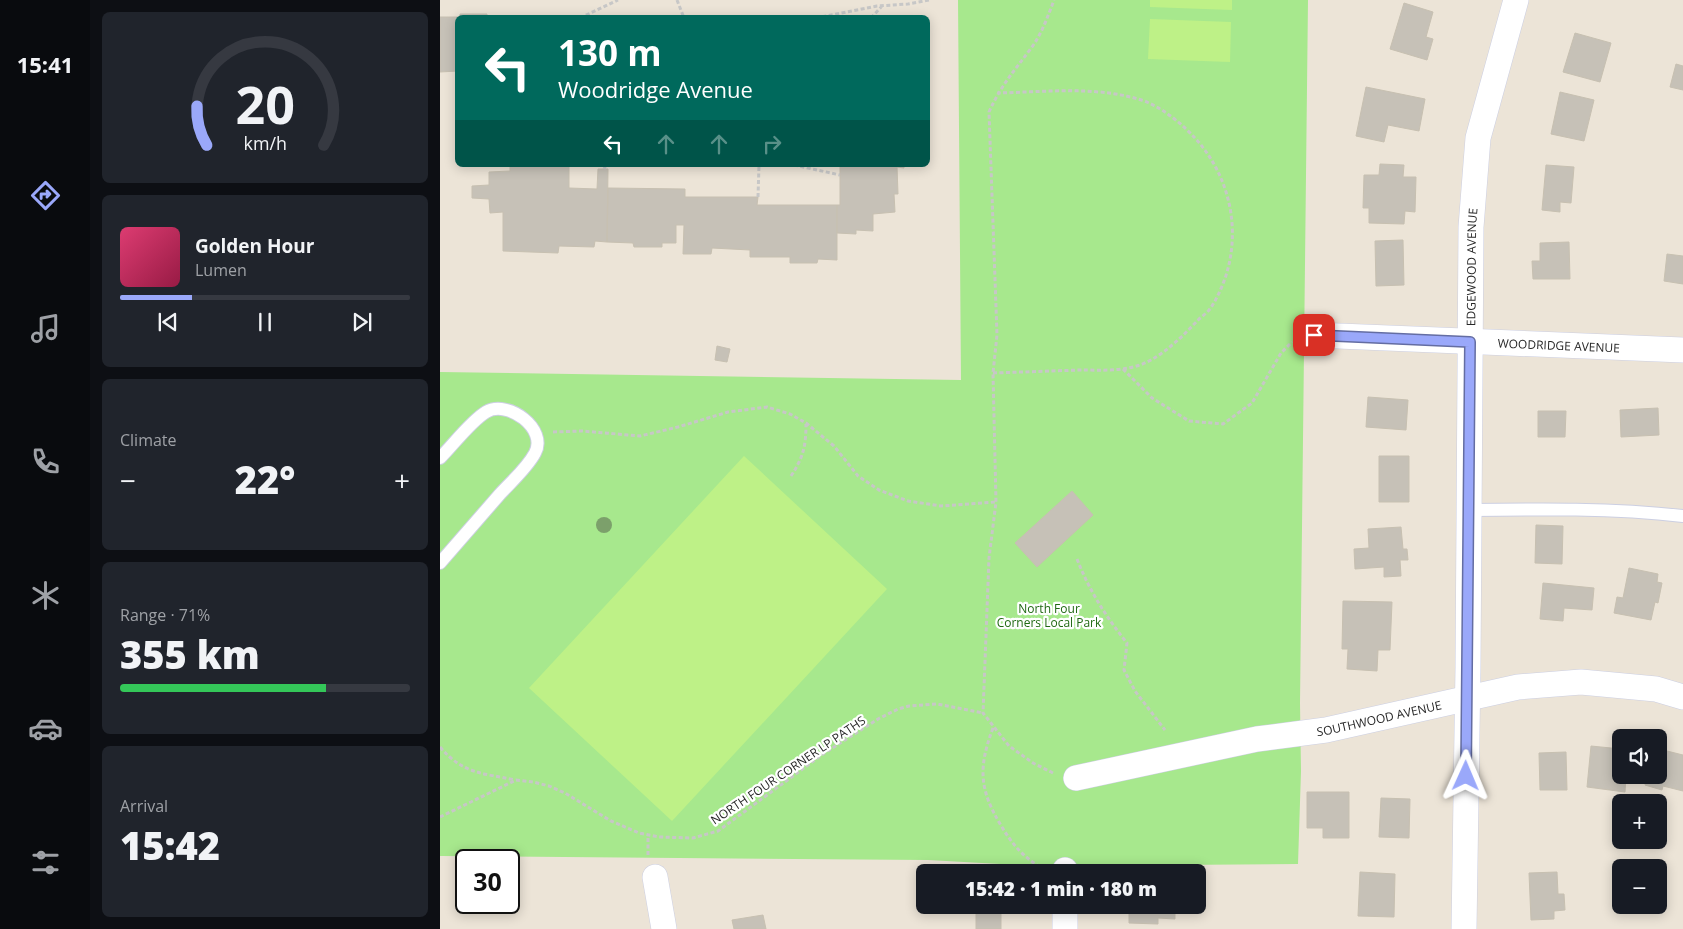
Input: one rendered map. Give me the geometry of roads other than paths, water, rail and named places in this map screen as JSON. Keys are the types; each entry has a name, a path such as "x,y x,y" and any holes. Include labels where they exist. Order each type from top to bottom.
{"street":[{"name":"EDGEWOOD AVENUE","path":"1464,929 1468,699 1471,227 1478,138 1516,0"},
{"name":"WOODRIDGE AVENUE","path":"1314,335 1683,350"},
{"name":"SOUTHWOOD AVENUE","path":"1076,778 1257,739 1326,730 1518,687 1581,682 1656,689 1683,697"},
{"path":"655,877 664,929"},
{"path":"1065,914 1065,929"}],"lane":[{"path":"440,458 487,411 508,409 530,424 539,444 535,454 440,564"},
{"path":"1469,510 1524,509 1648,512 1683,516"}],"park label":[{"name":"North Four Corners Local Park","path":"1049,615"}]}
